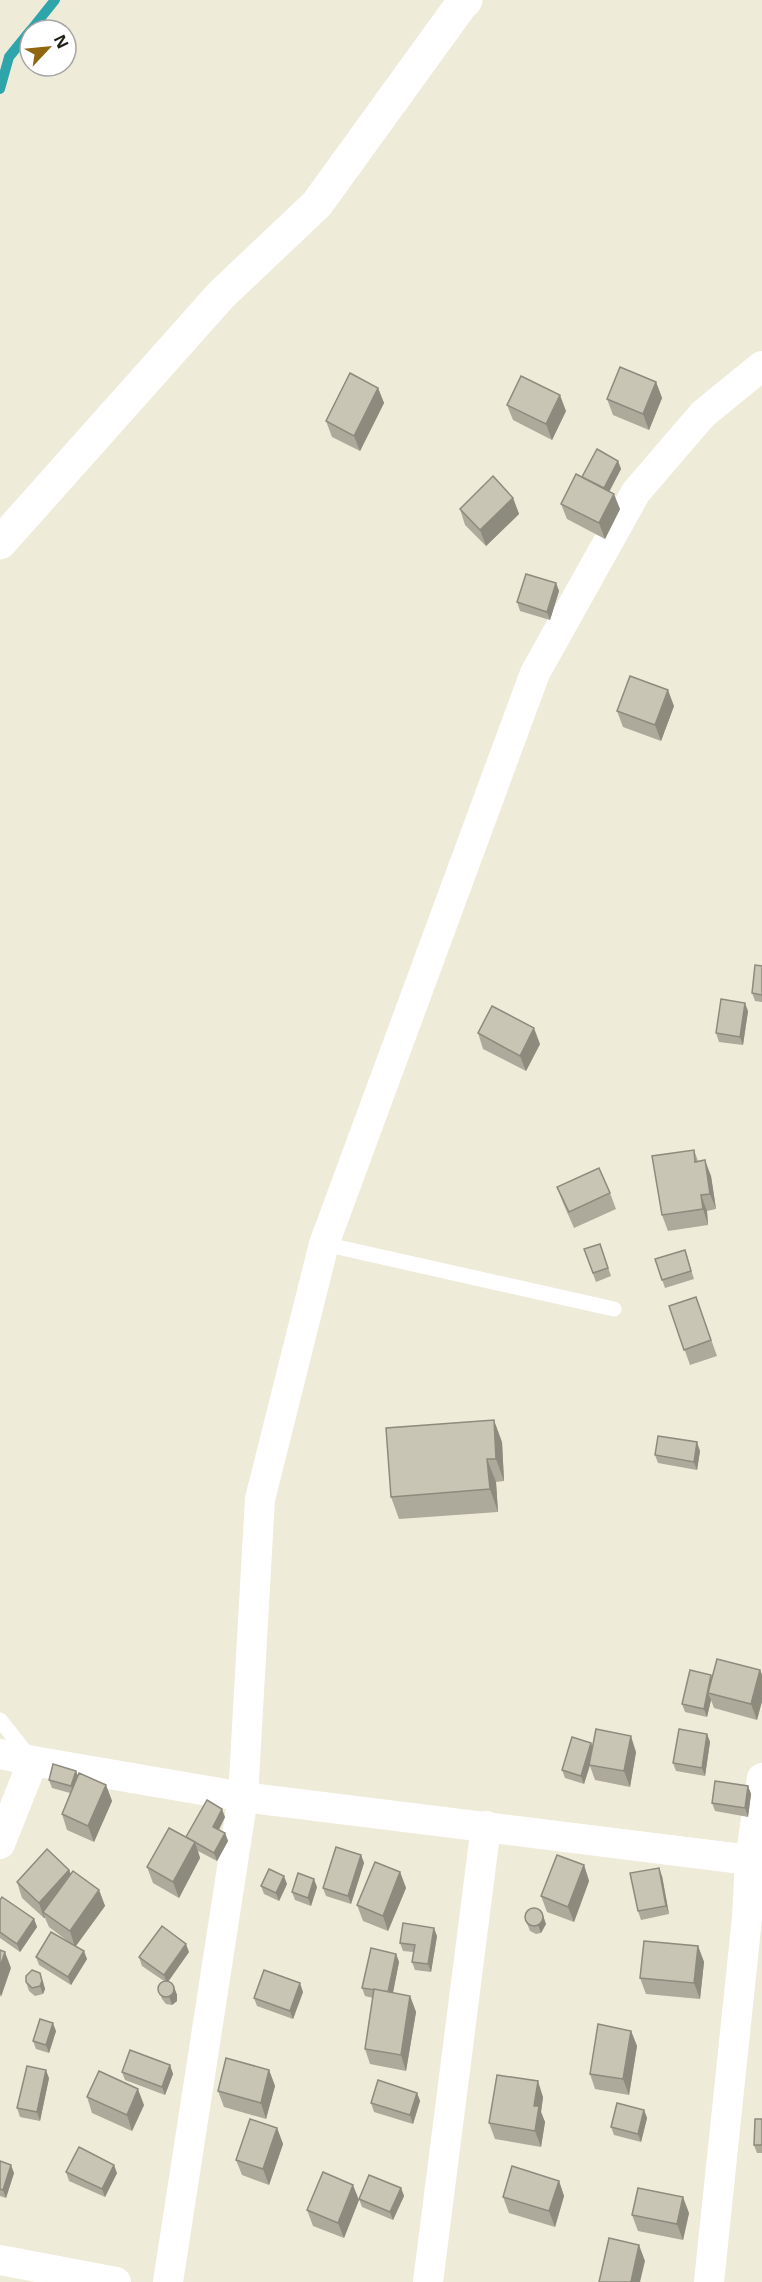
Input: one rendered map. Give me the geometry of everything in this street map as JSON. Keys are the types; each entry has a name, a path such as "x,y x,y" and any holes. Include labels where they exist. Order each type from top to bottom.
{"street":[{"path":"0,543 221,295 317,204 466,0"},
{"path":"168,2282 243,1797 260,1499 324,1244 535,673 636,492 703,414 762,366"},
{"path":"0,1754 243,1797 750,1860"},
{"path":"0,1844 33,1761"},
{"path":"709,2282 755,1920 750,1860 762,1778"},
{"path":"429,2282 486,1826"},
{"path":"0,2259 116,2282"}],"lane":[{"path":"324,1244 614,1309"},
{"path":"0,1720 33,1761"}],"building":[{"path":"620,367 656,382 643,414 607,399"},
{"path":"350,373 378,388 354,436 326,421"},
{"path":"521,376 560,395 546,424 507,405"},
{"path":"597,449 618,461 604,488 582,477"},
{"path":"576,474 614,494 599,523 561,504"},
{"path":"493,476 513,498 480,530 460,509"},
{"path":"526,574 556,583 547,612 517,602"},
{"path":"630,676 668,690 655,725 617,711"},
{"path":"755,965 762,966 762,995 752,993"},
{"path":"721,999 745,1003 740,1037 716,1033"},
{"path":"492,1006 534,1028 520,1056 478,1033"},
{"path":"694,1150 695,1162 705,1160 710,1194 701,1195 703,1209 662,1215 652,1156"},
{"path":"599,1168 610,1193 569,1212 557,1187"},
{"path":"600,1244 608,1268 593,1273 584,1249"},
{"path":"685,1250 691,1271 662,1280 655,1259"},
{"path":"696,1297 711,1340 684,1350 669,1306"},
{"path":"494,1420 496,1459 487,1459 490,1489 391,1497 386,1428"},
{"path":"658,1436 697,1442 694,1462 655,1455"},
{"path":"717,1659 760,1670 751,1704 708,1693"},
{"path":"690,1670 711,1675 704,1709 682,1704"},
{"path":"596,1729 631,1736 624,1771 589,1765"},
{"path":"679,1729 707,1734 702,1768 673,1763"},
{"path":"572,1737 591,1743 581,1776 562,1770"},
{"path":"53,1764 76,1771 71,1786 49,1780"},
{"path":"79,1773 106,1785 88,1826 62,1814"},
{"path":"715,1781 748,1786 745,1808 712,1803"},
{"path":"207,1800 222,1809 213,1827 225,1833 214,1853 186,1837"},
{"path":"169,1828 195,1842 173,1882 147,1867"},
{"path":"336,1847 361,1855 348,1896 323,1888"},
{"path":"47,1849 69,1870 39,1903 17,1882"},
{"path":"557,1855 584,1865 568,1907 541,1896"},
{"path":"375,1862 400,1872 383,1916 357,1905"},
{"path":"659,1868 666,1906 638,1911 630,1873"},
{"path":"269,1869 284,1876 276,1893 261,1886"},
{"path":"73,1871 99,1890 70,1931 43,1912"},
{"path":"298,1873 314,1879 308,1898 292,1892"},
{"path":"2,1897 34,1919 17,1944 0,1932 0,1900"},
{"path":"534,1908 540,1911 543,1917 540,1923 534,1926 528,1923 525,1917 528,1911"},
{"path":"403,1923 434,1928 428,1964 412,1962 415,1945 400,1943"},
{"path":"162,1926 186,1944 164,1975 139,1957"},
{"path":"51,1932 84,1951 68,1977 36,1957"},
{"path":"644,1941 698,1946 694,1983 640,1978"},
{"path":"371,1948 396,1954 388,1992 362,1988"},
{"path":"0,1950 5,1952 0,1967"},
{"path":"32,1970 40,1973 42,1981 40,1986 32,1988 26,1982 26,1976"},
{"path":"264,1970 300,1983 290,2011 254,1998"},
{"path":"166,1981 174,1989 166,1997 158,1989"},
{"path":"374,1989 410,1996 401,2055 365,2049"},
{"path":"40,2019 53,2023 46,2045 33,2041"},
{"path":"598,2024 631,2031 623,2079 590,2074"},
{"path":"130,2050 170,2065 162,2087 122,2072"},
{"path":"226,2058 269,2070 261,2103 218,2091"},
{"path":"27,2066 46,2070 37,2112 17,2108"},
{"path":"99,2071 138,2089 127,2115 87,2097"},
{"path":"497,2075 538,2081 534,2106 539,2106 535,2131 489,2123"},
{"path":"378,2080 417,2093 410,2115 371,2103"},
{"path":"617,2103 644,2110 638,2134 611,2127"},
{"path":"250,2119 277,2128 263,2169 236,2160"},
{"path":"755,2119 762,2119 762,2145 754,2145"},
{"path":"79,2147 114,2165 102,2189 66,2172"},
{"path":"0,2161 11,2165 3,2190 0,2189"},
{"path":"512,2166 559,2181 549,2211 503,2197"},
{"path":"323,2172 353,2185 338,2223 307,2210"},
{"path":"369,2175 401,2188 390,2212 359,2199"},
{"path":"638,2188 683,2197 677,2224 632,2215"},
{"path":"609,2238 639,2245 631,2282 599,2282"}],"waterway":[{"path":"41,18 55,0"},
{"path":"0,89 9,57 18,46"}]}
